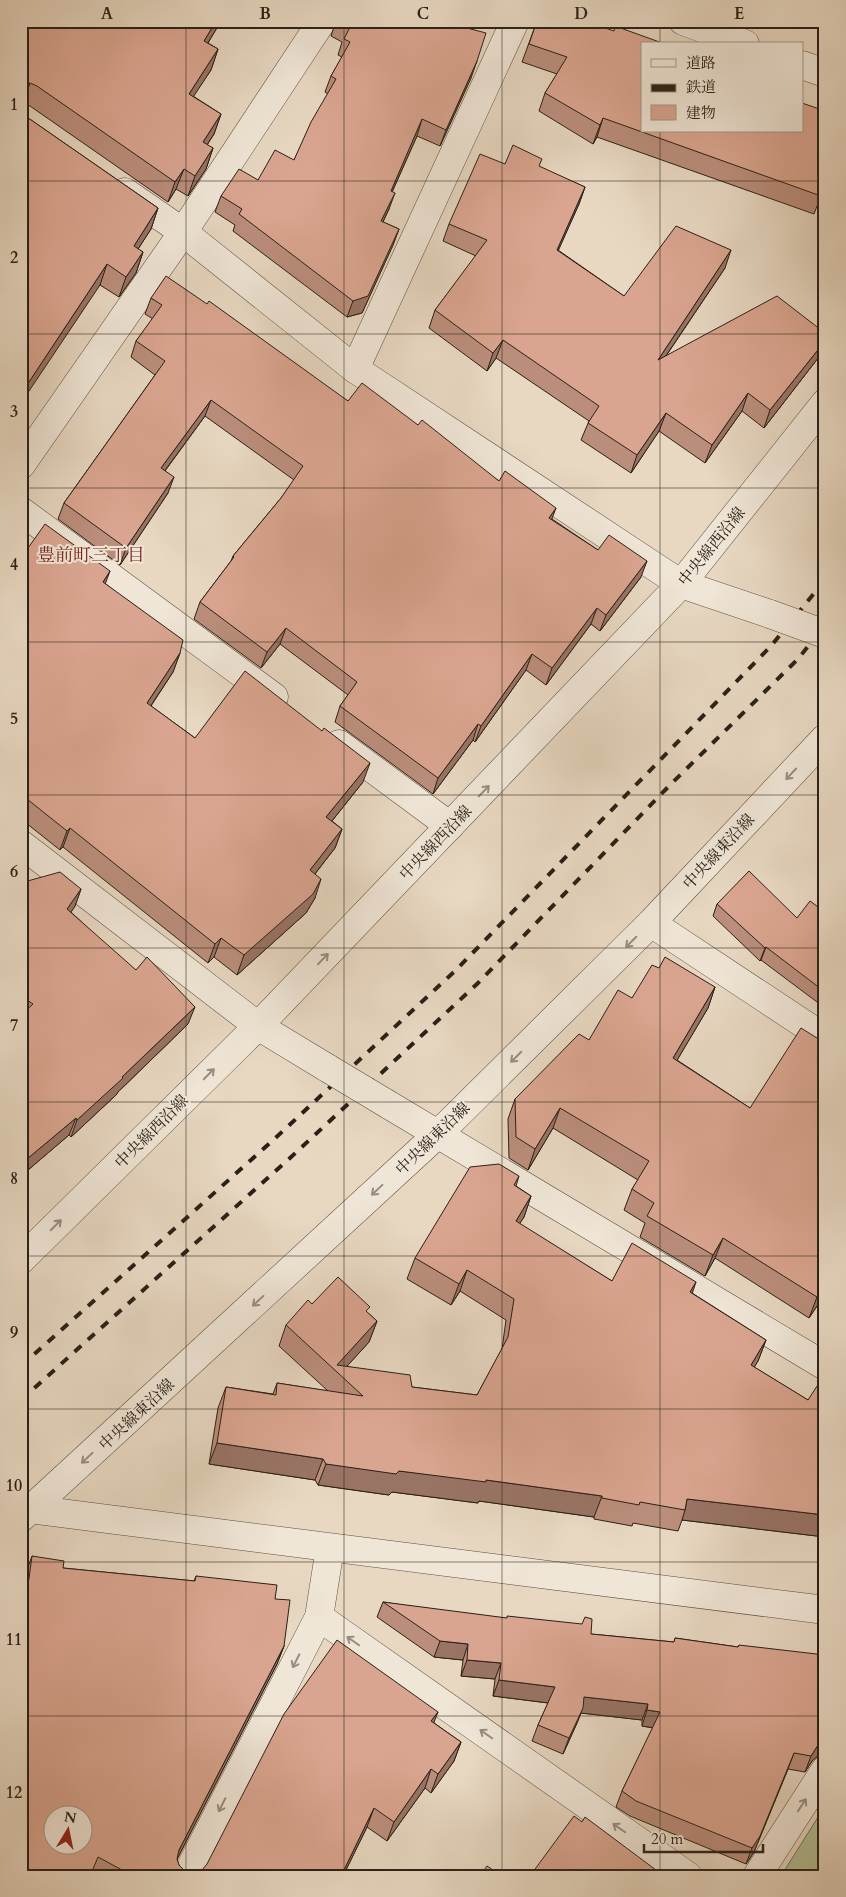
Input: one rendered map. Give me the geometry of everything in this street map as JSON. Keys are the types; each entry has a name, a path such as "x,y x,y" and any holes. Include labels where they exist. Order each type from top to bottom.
{"street":[{"path":"21,465 183,232 322,21"},
{"path":"355,369 515,21"},
{"path":"683,21 740,42"},
{"path":"804,66 825,73"},
{"path":"102,176 183,232 355,369 681,584 825,634"},
{"name":"中央線西沿線","path":"21,1260 258,1026 681,584 825,403"},
{"path":"21,511 291,709"},
{"path":"323,733 450,826"},
{"name":"中央線東沿線","path":"25,1512 439,1133 651,923 825,738"},
{"path":"22,847 258,1026 822,1359"},
{"path":"651,923 825,1038"},
{"path":"25,1512 825,1610"},
{"path":"186,1876 319,1617 330,1548"},
{"path":"319,1617 688,1876"},
{"path":"757,1876 825,1770"}],"green space":[{"path":"825,1806 825,1876 781,1876"}],"building":[{"path":"21,21 216,21 204,41 218,49 189,94 221,114 203,142 213,148 195,176 184,169 175,182 37,86 30,83 21,85"},
{"path":"340,21 469,21 467,28 486,33 477,61 446,130 422,119 391,191 395,193 381,221 399,229 368,296 353,301 239,214 242,209 221,196 239,169 258,180 275,150 294,160 311,122 336,79 331,76 350,42 344,39 350,27"},
{"path":"537,21 585,21 614,31 615,26 659,42 641,42 641,132 603,118 600,125 545,93 567,57 529,44"},
{"path":"804,104 825,111 825,185 821,196 642,132 804,132"},
{"path":"21,113 158,208 134,246 143,252 126,277 107,264 21,394"},
{"path":"513,145 542,159 539,166 585,187 557,250 624,296 676,226 731,250 658,360 777,296 825,333 825,341 770,410 748,393 712,445 666,413 637,455 588,423 599,406 503,340 493,353 435,310 487,240 449,224 480,154 505,164"},
{"path":"166,276 207,304 209,301 348,401 362,383 418,425 422,420 499,481 505,471 556,508 549,518 598,550 609,535 647,561 606,615 597,608 552,668 532,654 481,726 478,724 438,778 340,706 357,682 286,628 267,652 200,602 233,556 281,498 303,466 211,400 161,468 174,477 126,548 64,503 165,361 136,341 162,305 151,298"},
{"path":"45,524 110,571 103,582 183,640 180,653 147,703 195,738 245,671 322,731 324,728 370,763 326,817 342,829 310,870 321,879 313,894 244,955 221,938 215,944 70,828 67,831 22,795 24,790 21,788 21,558"},
{"path":"749,871 797,918 810,901 822,910 825,905 825,992 765,948 717,904"},
{"path":"60,872 81,889 67,909 136,970 147,957 195,1007 77,1120 76,1118 21,1164 21,1015 33,1004 21,996 21,886 24,882"},
{"path":"665,957 715,987 673,1058 750,1108 801,1028 825,1043 825,1285 817,1297 723,1238 713,1255 647,1216 654,1203 632,1189 649,1161 560,1108 535,1149 516,1137 515,1099 579,1034 589,1040 618,990 632,998 652,965 659,968"},
{"path":"499,1164 519,1176 514,1185 531,1196 516,1221 612,1281 632,1243 696,1282 690,1292 766,1340 751,1365 808,1400 821,1380 825,1382 825,1515 687,1499 685,1510 640,1502 639,1505 602,1498 602,1496 486,1480 486,1482 399,1471 396,1474 326,1464 323,1459 217,1443 226,1387 276,1395 277,1383 363,1396 286,1325 308,1300 312,1304 338,1277 370,1307 366,1311 377,1321 337,1365 410,1375 412,1387 477,1395 508,1337 514,1299 467,1270 459,1284 415,1258 470,1167"},
{"path":"32,1556 64,1561 63,1568 195,1581 196,1576 277,1585 275,1599 290,1600 284,1646 179,1850 177,1859 179,1865 185,1871 194,1873 202,1870 207,1864 284,1714 337,1640 438,1712 431,1721 461,1742 438,1774 431,1769 394,1822 374,1808 341,1876 133,1876 98,1857 90,1876 21,1876 21,1637"},
{"path":"383,1602 507,1618 507,1616 582,1624 585,1617 592,1619 591,1634 674,1642 675,1638 738,1647 739,1645 825,1655 825,1739 818,1745 811,1756 794,1753 760,1836 752,1848 636,1801 622,1791 660,1712 647,1710 648,1704 584,1697 583,1708 569,1738 538,1725 555,1687 499,1680 501,1663 467,1660 468,1644 440,1641"},
{"path":"574,1816 582,1822 585,1817 664,1876 530,1876"},
{"path":"487,1866 502,1876 480,1876"}],"railway":[{"path":"21,1366 270,1143 456,970 771,646 825,580"},
{"path":"21,1400 290,1158 477,984 670,785 798,659 825,625"}],"district":[{"name":"豊前町三丁目","path":"91,555"}]}
